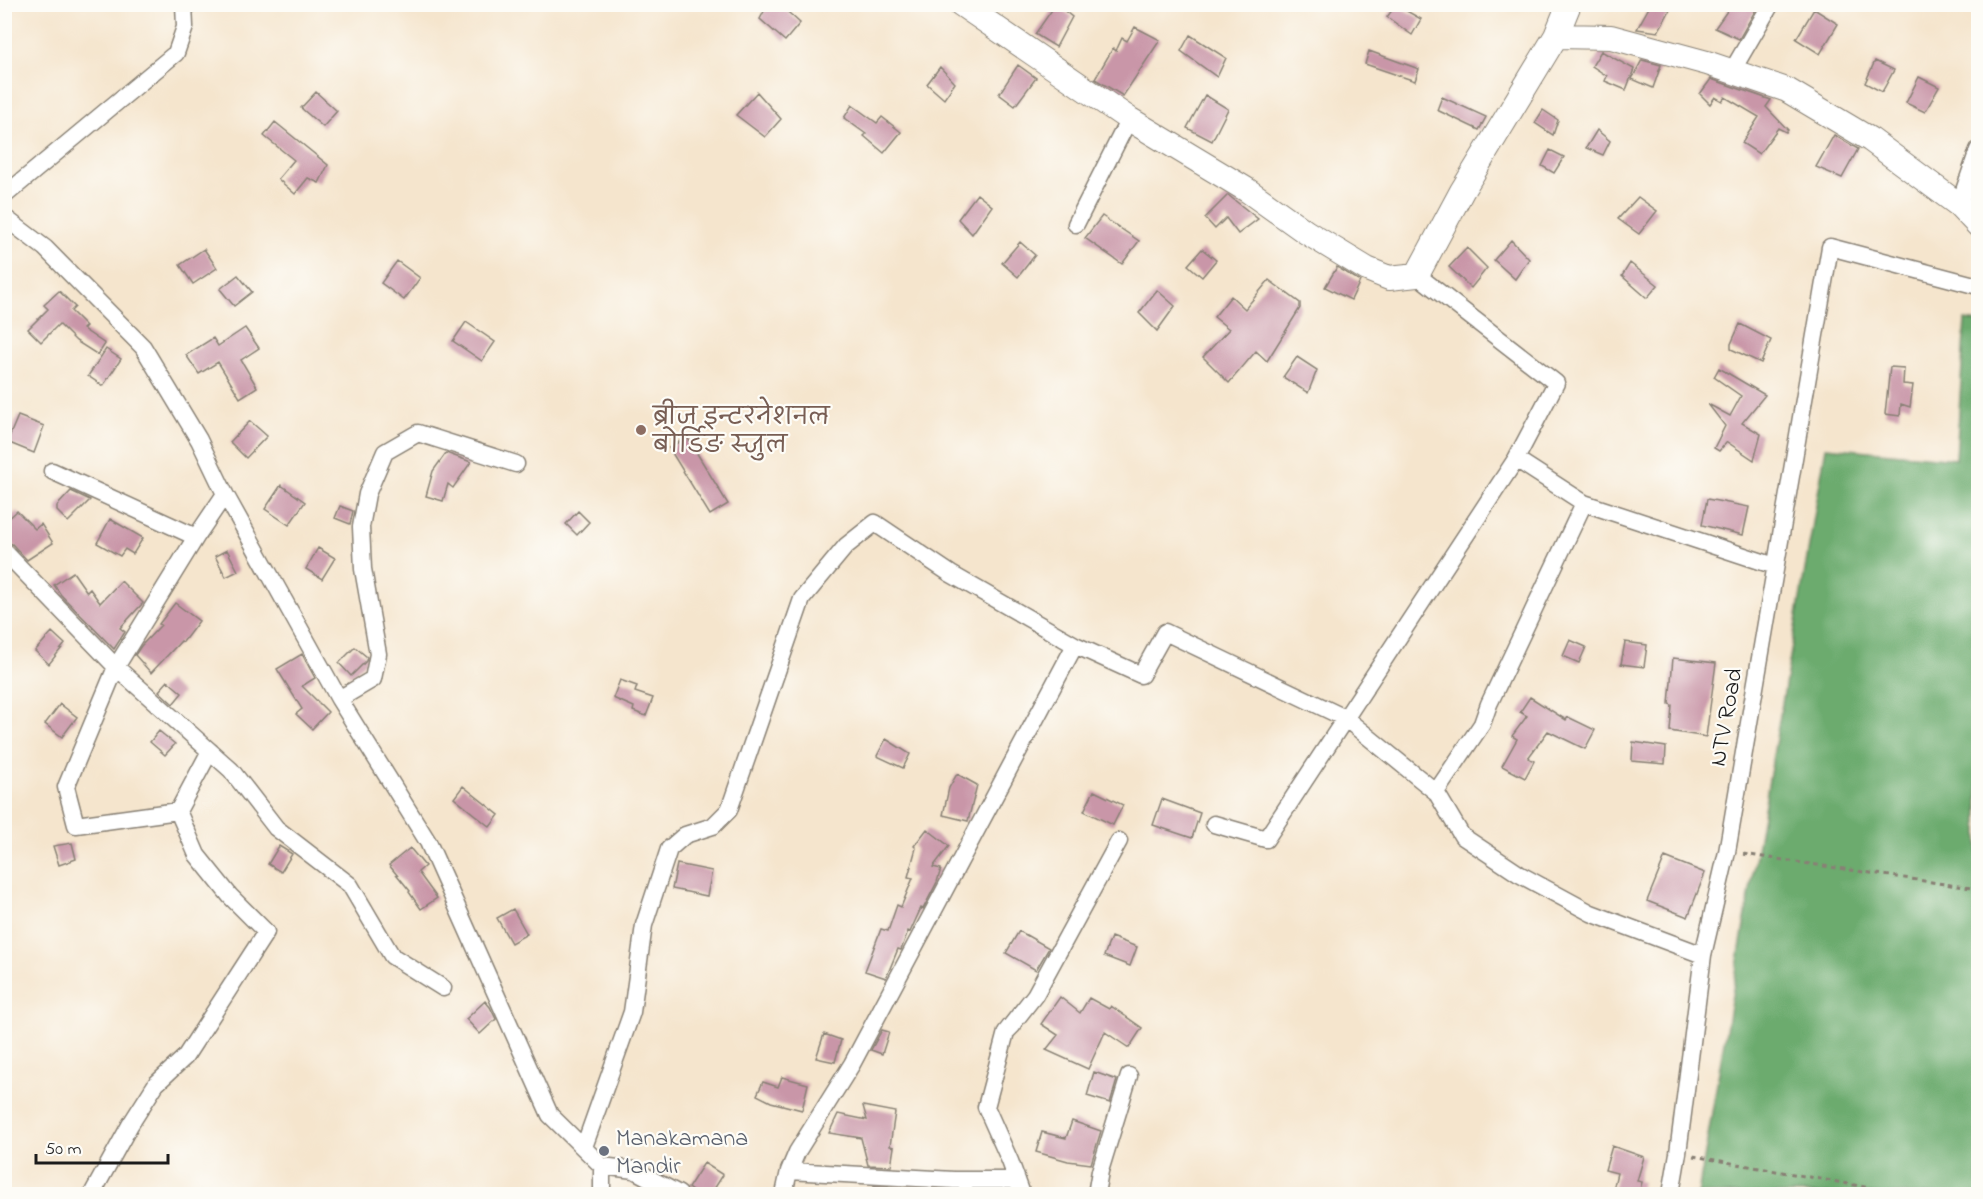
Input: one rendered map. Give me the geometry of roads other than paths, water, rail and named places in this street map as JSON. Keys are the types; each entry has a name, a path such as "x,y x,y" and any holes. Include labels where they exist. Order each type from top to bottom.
{"street":[{"path":"4,196 176,53 185,27 184,4"},
{"path":"961,4 1129,119 1247,190 1306,232 1367,269 1389,278 1417,275 1556,383 1516,459 1266,840 1214,824"},
{"path":"1732,71 1771,4"},
{"path":"1417,275 1462,191 1556,36 1564,6"},
{"path":"1556,36 1611,38 1732,71 1787,90 1871,140 1959,205 1978,225"},
{"path":"1076,224 1129,119"},
{"path":"1959,205 1978,150"},
{"path":"4,217 45,248 143,346 199,440 225,494 339,699 428,842 550,1115 602,1166 634,1170 679,1194"},
{"name":"NTV Road","path":"1671,1194 1703,955 1726,852 1830,247 1978,286"},
{"path":"339,699 373,679 378,654 363,569 361,527 367,494 385,452 418,433 516,464"},
{"path":"1516,459 1584,503 1775,566"},
{"path":"52,471 196,537"},
{"path":"178,811 76,825 66,787 116,667 225,494"},
{"path":"1436,792 1482,724 1489,704 1584,503"},
{"path":"584,1148 632,1012 645,925 669,849 685,835 714,826 729,810 802,599 846,546 875,523 951,574 1075,645 1141,675 1165,632 1345,718 1436,792 1462,836 1519,874 1591,913 1703,955"},
{"path":"4,551 116,667 231,770 276,828 350,885 392,956 443,988"},
{"path":"784,1194 789,1171 797,1152 852,1064 1075,645"},
{"path":"178,811 210,751"},
{"path":"92,1194 130,1125 156,1084 185,1057 266,932 230,896 197,855 178,811"},
{"path":"789,1171 954,1180 1020,1187 1011,1161 986,1107 1006,1032 1035,995 1119,841"},
{"path":"1006,1032 1023,1015"},
{"path":"1096,1194 1100,1171 1129,1076"},
{"path":"602,1166 602,1194"}],"place":[{"name":"ब्रीज इन्टरनेशनल बोर्डिङ स्जुल","path":"641,430"},
{"name":"Manakamana Mandir","path":"604,1151"}]}
